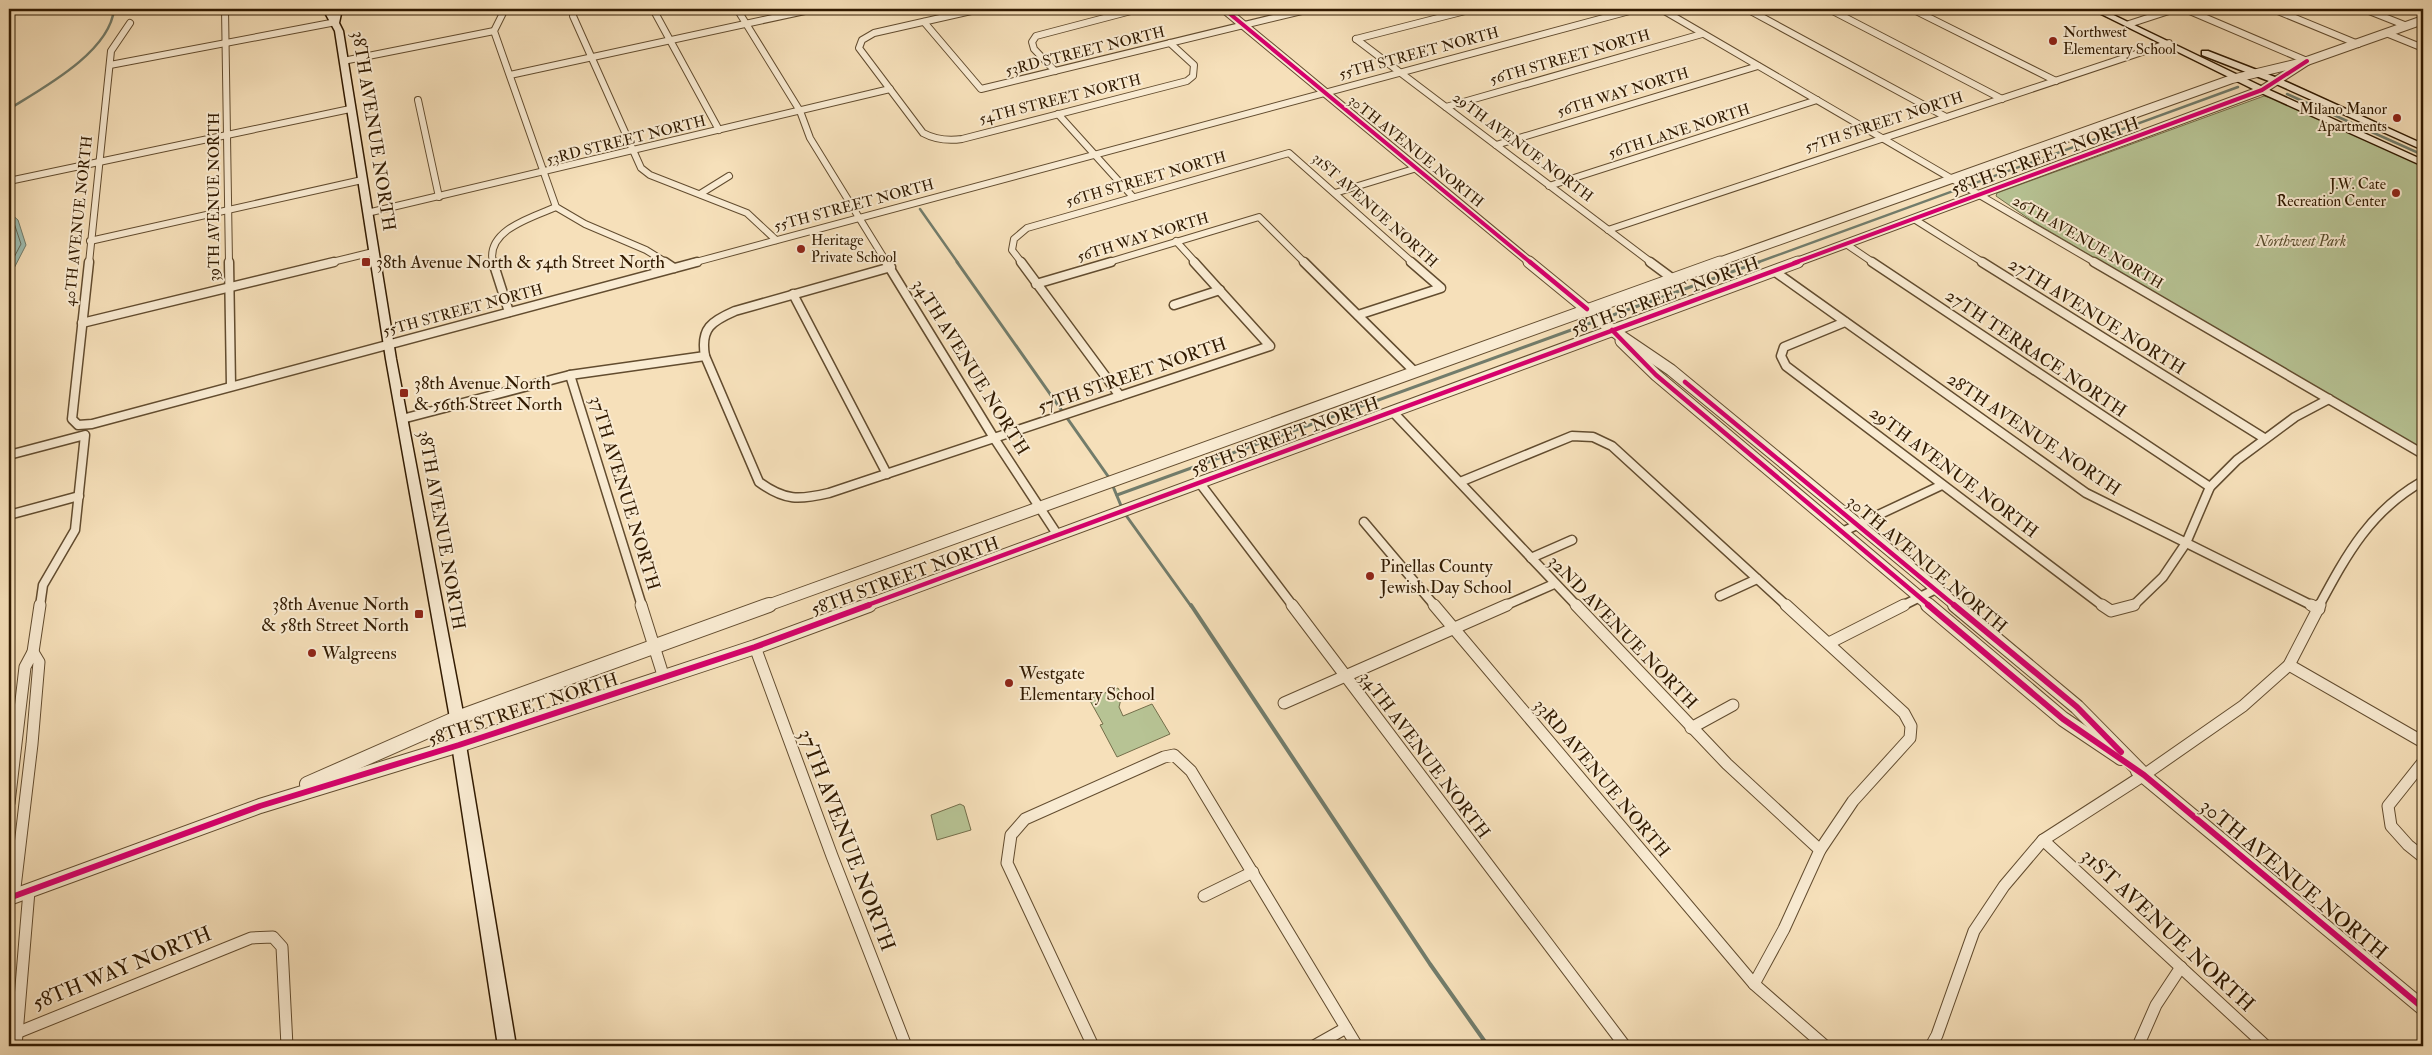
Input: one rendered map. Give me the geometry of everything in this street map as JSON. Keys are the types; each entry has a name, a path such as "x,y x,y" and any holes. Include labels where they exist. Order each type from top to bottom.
{"main road":[{"name":"38TH AVENUE NORTH","path":"327,9 329,16 336,22"},
{"name":"38TH AVENUE NORTH","path":"338,9 336,22 373,252 457,718 459,745 507,1046"},
{"path":"2095,9 2262,90 2423,164"},
{"path":"2129,24 2276,81 2423,147"}],"street":[{"name":"39TH AVENUE NORTH","path":"225,9 229,134 227,211 231,386"},
{"path":"505,9 494,31 556,208 572,219 657,254 674,268"},
{"path":"574,9 574,16 591,57 641,168 650,176 746,213 760,223 776,240"},
{"path":"654,9 719,130"},
{"name":"34TH AVENUE NORTH","path":"737,9 800,111 810,138 994,438 1057,534"},
{"path":"510,74 814,9"},
{"path":"890,89 859,48 862,40 874,33 980,9"},
{"name":"30TH AVENUE NORTH","path":"1224,9 1590,311 1656,375 2063,719 2144,775"},
{"name":"53RD STREET NORTH","path":"924,22 981,89 1310,9"},
{"name":"29TH AVENUE NORTH","path":"1473,9 1356,39 1673,279"},
{"name":"55TH STREET NORTH","path":"78,425 92,424 1637,9"},
{"name":"26TH AVENUE NORTH","path":"1661,9 2423,454"},
{"path":"1747,9 1946,117"},
{"path":"1829,9 2002,99"},
{"path":"1912,9 2056,81"},
{"path":"2129,24 2175,9"},
{"path":"2185,9 2307,62"},
{"path":"2273,9 2358,44"},
{"path":"2364,9 2407,26"},
{"path":"1055,71 1034,49 1032,42 1036,36 1130,10"},
{"name":"58TH STREET NORTH","path":"260,806 457,718 1096,486 2238,78 2307,62 2423,20"},
{"path":"110,65 336,22"},
{"name":"40TH AVENUE NORTH","path":"78,425 72,419 111,51 130,24"},
{"path":"343,61 494,31"},
{"path":"2386,33 2423,48"},
{"name":"56TH STREET NORTH","path":"1446,107 1702,34"},
{"name":"54TH STREET NORTH","path":"890,89 923,133 933,139 945,141 962,139 1187,81 1193,76 1194,65 1170,43"},
{"name":"57TH STREET NORTH","path":"1608,230 2168,43"},
{"name":"58TH STREET NORTH","path":"11,897 260,806 459,745 755,646 1392,411 1609,328 1774,271 2262,90 2307,62"},
{"name":"56TH WAY NORTH","path":"1496,145 1758,66"},
{"name":"53RD STREET NORTH","path":"367,214 890,89"},
{"path":"418,100 439,197"},
{"name":"56TH LANE NORTH","path":"1549,186 1817,100"},
{"path":"9,182 350,109"},
{"path":"1058,114 1133,197"},
{"name":"56TH STREET NORTH","path":"1036,284 1012,250 1014,239 1027,228 1290,153"},
{"name":"31ST AVENUE NORTH","path":"1290,153 1441,288 1358,315"},
{"path":"1336,193 1417,168"},
{"path":"700,194 728,176"},
{"path":"90,241 362,180"},
{"path":"509,312 491,252 495,241 507,231 556,208"},
{"name":"56TH WAY NORTH","path":"1036,284 1259,217 1358,315"},
{"name":"27TH AVENUE NORTH","path":"1914,219 2264,438"},
{"path":"1174,305 1220,290 1176,241"},
{"name":"27TH TERRACE NORTH","path":"1846,244 2210,487"},
{"path":"82,323 373,252"},
{"path":"402,419 570,376 705,356 701,341 704,332 722,316 890,267"},
{"name":"28TH AVENUE NORTH","path":"1774,271 2086,493 2319,609"},
{"path":"1036,284 1120,396"},
{"name":"57TH STREET NORTH","path":"705,356 759,482 775,495 804,498 887,474 1270,346 1220,290"},
{"path":"793,294 887,474"},
{"path":"1358,315 1414,372"},
{"name":"29TH AVENUE NORTH","path":"1845,322 1784,347 1781,356 1786,366 2086,595 2111,611 2134,605 2163,577 2186,544"},
{"name":"30TH AVENUE NORTH","path":"1609,328 1670,370 1858,524 2077,708 2144,775 2423,1008"},
{"name":"37TH AVENUE NORTH","path":"570,376 664,678"},
{"path":"2186,544 2210,487 2237,460 2264,438 2295,416 2329,399"},
{"name":"32ND AVENUE NORTH","path":"1392,411 1691,728 1820,850"},
{"path":"9,455 85,435 75,530 42,585 33,652 25,667 12,751 9,803"},
{"path":"1460,482 1572,436 1592,437 1612,446 1904,713 1911,726 1910,738 1853,801 1820,850 1784,929 1754,984"},
{"path":"1931,1046 1938,1035 1974,931 2004,886 2043,840 2144,775 2243,706 2289,665 2347,553 2364,531 2400,494 2423,481"},
{"name":"34TH AVENUE NORTH","path":"1200,482 1625,1046"},
{"path":"1842,532 1942,485"},
{"path":"9,515 79,496"},
{"name":"33RD AVENUE NORTH","path":"1364,522 1697,919 1754,984 1825,1046"},
{"name":"32ND AVENUE NORTH","path":"1531,558 1572,540"},
{"path":"1720,596 1757,578"},
{"path":"1284,703 1554,584"},
{"path":"1829,643 1936,590"},
{"name":"37TH AVENUE NORTH","path":"755,646 902,1045"},
{"path":"11,897 32,744 39,662 33,652"},
{"path":"2289,665 2423,742"},
{"name":"32ND AVENUE NORTH","path":"1691,728 1733,705"},
{"path":"12,751 32,744"},
{"path":"1093,1046 1007,863 1011,835 1025,819 1164,757 1174,756 1191,771 1357,1046"},
{"path":"2423,762 2388,806 2391,826 2408,845 2423,857"},
{"name":"31ST AVENUE NORTH","path":"2043,840 2266,1046"},
{"path":"1204,896 1252,872"},
{"path":"16,1046 13,1034 29,891"},
{"name":"58TH WAY NORTH","path":"13,1034 251,938 273,937 282,947 287,1046"},
{"path":"2138,1046 2142,1033 2170,981 2181,967"},
{"path":"1314,1046 1346,1028"}],"green space":[{"name":"Northwest Park","path":"2264,96 2277,100 2423,166 2423,450 2032,221 1996,196 1997,193"},
{"path":"1118,688 1122,695 1119,707 1123,716 1152,704 1170,734 1117,757 1100,725 1103,724 1089,699"},
{"path":"960,804 964,806 971,830 937,840 931,815"}],"water":[{"path":"9,212 18,220 26,245 9,278"}],"waterway":[{"path":"9,109 39,91 88,54 101,40 110,25 114,9"},
{"path":"1756,263 2238,87"},
{"path":"2287,94 2423,155"},
{"path":"920,209 958,263"},
{"path":"957,262 1110,479"},
{"path":"1602,319 1759,262"},
{"path":"1117,495 1596,321"},
{"path":"1112,484 1122,508"},
{"path":"1125,514 1191,606"},
{"path":"1191,605 1430,964 1488,1046"}],"cycle path":[{"path":"1224,9 1587,309"},
{"path":"9,898 260,806 459,745 755,647 2262,90 2307,61"},
{"path":"1612,330 1656,375 2063,719 2144,775 2423,1008"},
{"path":"1685,382 2077,707 2121,752"}],"place":[{"name":"Northwest Elementary School","path":"2053,41"},
{"name":"Milano Manor Apartments","path":"2397,118"},
{"name":"J.W. Cate Recreation Center","path":"2396,193"},
{"name":"Heritage Private School","path":"801,249"},
{"name":"38th Avenue North & 54th Street North","path":"366,262"},
{"name":"38th Avenue North & 56th Street North","path":"404,393"},
{"name":"Pinellas County Jewish Day School","path":"1370,576"},
{"name":"38th Avenue North & 58th Street North","path":"419,614"},
{"name":"Walgreens","path":"312,653"},
{"name":"Westgate Elementary School","path":"1009,683"}]}
